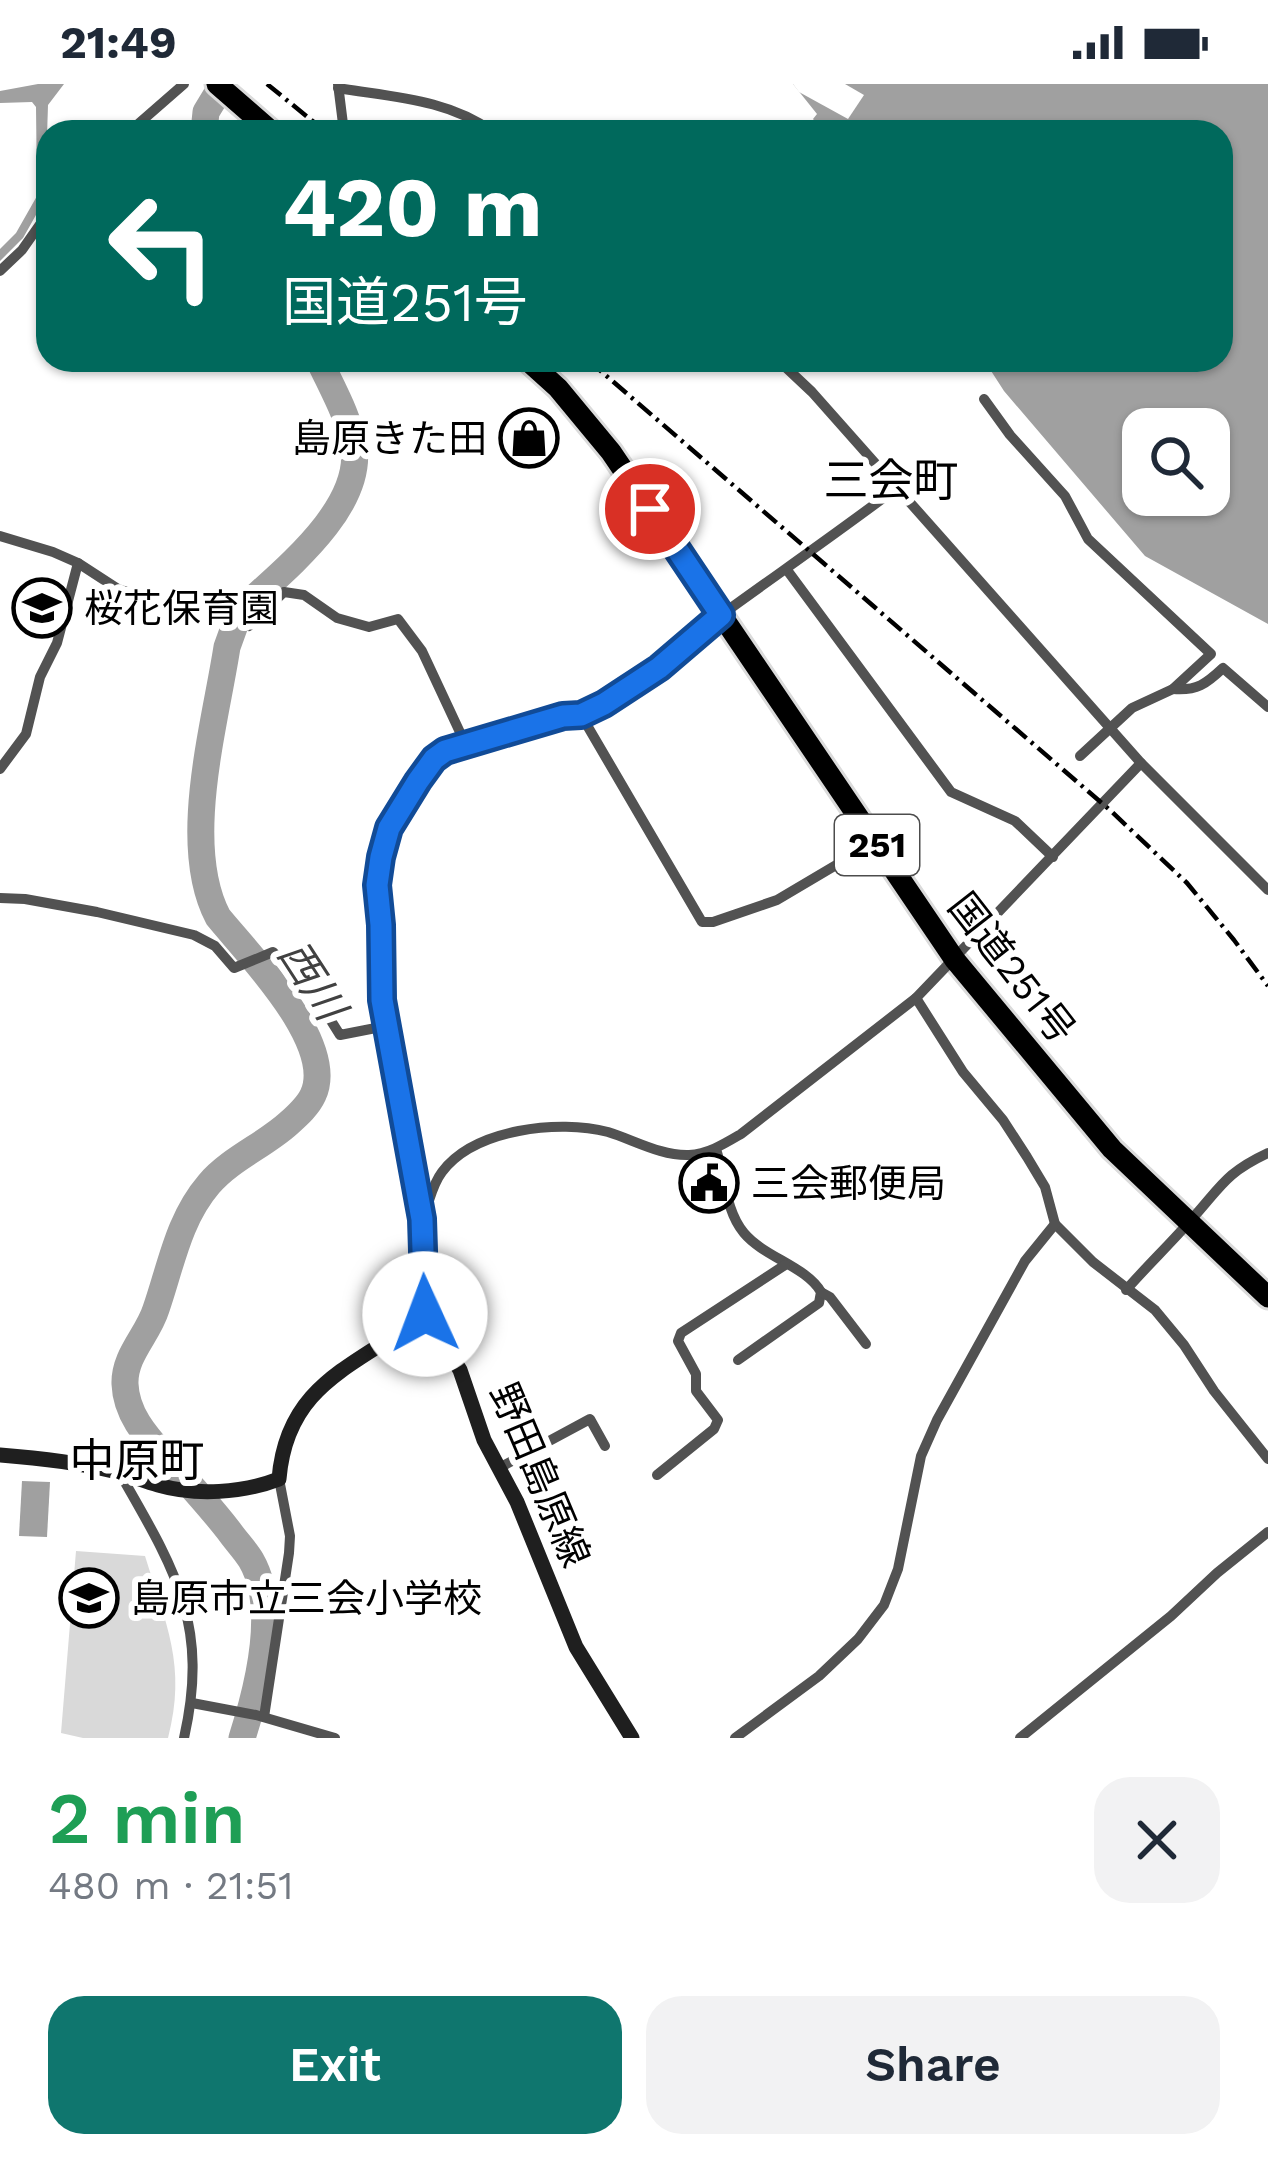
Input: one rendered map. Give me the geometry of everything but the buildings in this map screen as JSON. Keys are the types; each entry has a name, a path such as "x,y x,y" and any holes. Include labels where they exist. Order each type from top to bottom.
{"highway":[{"path":"224,90 258,120"},
{"name":"国道251号","path":"541,372 611,452 955,960 1112,1149 1268,1297"}],"main road":[{"name":"野田島原線","path":"425,1314 460,1370 484,1440 517,1502 577,1647 632,1738"},
{"path":"0,1455 63,1460 176,1489 250,1489 279,1479 287,1436 313,1393 329,1377 425,1314"}],"street":[{"path":"143,120 184,84"},
{"path":"342,120 338,86 446,106 477,120"},
{"path":"0,272 36,230"},
{"path":"791,372 1142,763 1268,890"},
{"path":"984,399 1065,496 1088,539 1211,654 1173,689 1132,708 1080,757"},
{"path":"425,1314 422,1219 382,1000 377,885 389,828 402,803 445,751 563,716 581,715 604,704 659,668 721,615 898,487"},
{"path":"0,536 78,563 118,589 154,602 209,603 225,608 249,626 284,592 304,596 337,618 369,627 398,620 422,651 465,743"},
{"path":"0,770 26,734 78,563"},
{"path":"787,570 951,792 1016,821 1052,857"},
{"path":"1173,689 1196,690 1223,668 1268,707"},
{"path":"581,715 702,922 777,900 874,842"},
{"path":"422,1219 436,1180 451,1160 513,1132 566,1126 694,1155 741,1134 916,998 1142,763"},
{"path":"0,898 97,912 194,934 215,946 234,968 273,952 318,1000 340,1035 386,1026"},
{"path":"916,998 963,1072 1027,1157 1045,1187 1055,1224 1093,1262 1155,1310 1268,1459"},
{"path":"716,1149 730,1208 741,1230 814,1281 866,1344"},
{"path":"1126,1290 1225,1178 1268,1153"},
{"path":"735,1738 859,1640 884,1605 898,1569 921,1456 1025,1261 1055,1224"},
{"path":"657,1474 718,1425 717,1414 694,1387 696,1374 678,1341 681,1333 785,1264"},
{"path":"738,1360 819,1303 821,1292"},
{"path":"499,1468 590,1419 605,1446"},
{"path":"119,1472 169,1560 188,1617 192,1703 184,1738"},
{"path":"260,1716 289,1553 279,1479"},
{"path":"1020,1738 1268,1533"},
{"path":"192,1703 335,1738"}],"shaded area":[{"path":"64,84 48,105 48,120 36,120 32,102 0,103 0,91"},
{"path":"793,84 1268,84 1268,624 1145,556 992,372 1233,372 1233,120 814,120 817,114"},
{"path":"36,198 36,215 23,238 0,261 0,249 16,233"},
{"path":"22,1481 50,1482 47,1537 19,1536"},
{"path":"76,1551 145,1556 175,1667 168,1738 83,1738 61,1733"}],"pier":[{"path":"793,84 845,84 864,95 848,119"}],"waterway":[{"name":"西川","path":"205,120 223,84"},
{"name":"西川","path":"242,1738 263,1648 264,1601 259,1579 243,1549 143,1431 129,1405 125,1384 128,1364 152,1318 176,1244 198,1198 227,1167 280,1131 313,1095 317,1074 302,1026 218,917 207,888 201,820 227,647 240,611 316,538 346,494 353,471 348,425 325,372"}],"railway":[{"path":"267,84 311,120"},
{"path":"602,372 1111,811 1187,883 1268,986"}],"place":[{"name":"島原きた田","path":"529,438"},
{"name":"桜花保育園","path":"42,608"},
{"name":"三会郵便局","path":"709,1183"},
{"name":"島原市立三会小学校","path":"89,1598"}],"district":[{"name":"三会町","path":"891,480"},
{"name":"中原町","path":"137,1460"}],"route":[{"path":"425,1314 422,1219 382,1000 377,885 389,828 402,803 445,751 563,716 581,715 604,704 659,668 721,615 650,509"}]}
